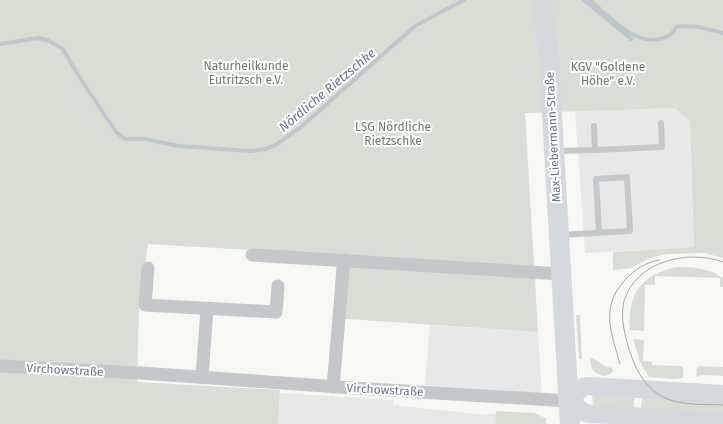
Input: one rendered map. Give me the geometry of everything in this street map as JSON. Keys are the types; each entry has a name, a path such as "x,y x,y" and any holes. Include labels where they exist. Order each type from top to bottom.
{"main road":[{"name":"Max-Liebermann-Straße","path":"541,0 548,47 570,424"},
{"path":"723,394 589,386 583,387 569,401 584,413 591,414 723,421"}],"street":[{"path":"252,255 562,274"},
{"path":"333,387 344,260"},
{"path":"148,268 146,305 276,312 278,286"},
{"path":"202,377 207,308"},
{"name":"Virchowstraße","path":"0,366 202,377 333,387 569,401"}],"lane":[{"path":"554,152 662,148 661,123"},
{"path":"594,126 595,150"},
{"path":"559,235 599,233 630,231 627,177 596,179 599,233"}],"shaded area":[{"path":"675,108 690,121 694,247 585,253 575,111"},
{"path":"430,325 538,332 542,394 425,385"},
{"path":"280,393 393,400 393,405 477,414 534,413 546,424 278,424"}],"green space":[{"name":"LSG Nördliche Rietzschke","path":"0,0 723,0 723,258 704,253 666,254 650,258 631,268 613,270 613,252 694,247 690,121 675,108 525,113 538,332 333,318 337,255 148,244 139,306 137,382 280,390 278,424 0,424"},
{"path":"677,267 695,268 712,272 723,278 723,287 720,287 720,278 655,276 655,285 645,285 644,331 630,330 631,306 639,288 654,275"},
{"path":"576,315 580,315 582,359 579,359"},
{"path":"633,339 644,340 643,361 652,362 652,365 681,366 683,368 683,378 674,379 649,377 640,362"},
{"path":"590,358 593,358 605,366 612,368 613,372 606,376 596,373 592,368"},
{"path":"697,366 723,367 723,376 703,375 696,377"},
{"path":"592,391 634,394 634,411 593,408"},
{"path":"642,394 723,399 723,416 641,411"},
{"path":"496,411 534,413 546,418 546,424 497,424 495,420"}],"waterway":[{"name":"Nördliche Rietzschke","path":"0,44 38,38 47,40 63,49 78,75 116,132 125,139 145,139 179,146 251,151 265,149 276,145 301,127 415,26 464,0"},
{"name":"Nördliche Rietzschke","path":"584,0 631,39"},
{"name":"Nördliche Rietzschke","path":"590,0 627,31 648,39 659,39 670,35 678,26 699,27 723,33"}],"tram line":[{"path":"723,262 709,258 679,258 651,268 640,276 630,287 623,307 625,333 632,359 638,372 651,389 663,397 677,402 723,405"},
{"path":"620,364 611,330 610,310 612,300 617,290 625,280 640,267 659,260"}],"park label":[{"name":"Naturheilkunde Eutritzsch e.V.","path":"246,73"},
{"name":"KGV \"Goldene Höhe\" e.V.","path":"608,74"}]}
